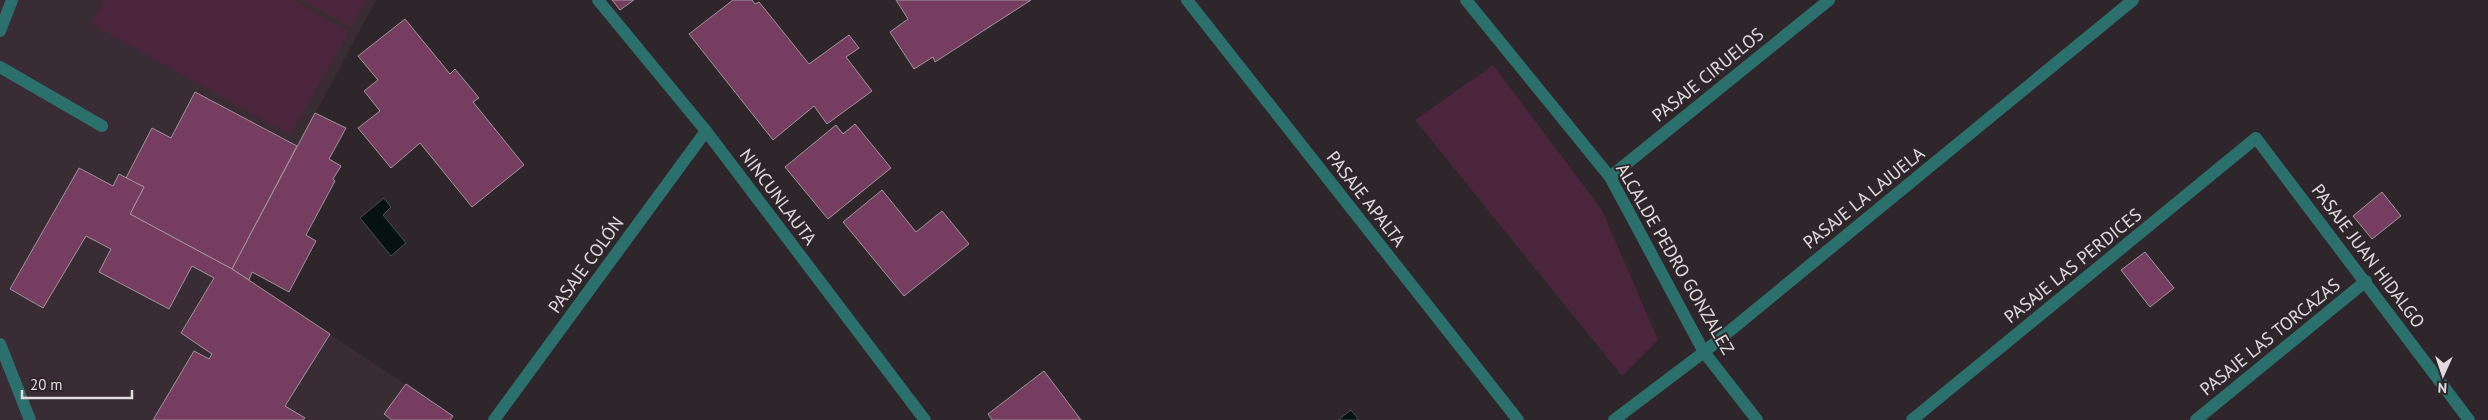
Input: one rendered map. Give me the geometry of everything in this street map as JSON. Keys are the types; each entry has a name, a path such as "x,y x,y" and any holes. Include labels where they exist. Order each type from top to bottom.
{"street":[{"path":"0,30 12,0"},
{"name":"NINCUNLAUTA","path":"598,0 706,131 925,420"},
{"name":"PASAJE APALTA","path":"1187,0 1518,420"},
{"name":"ALCALDE PEDRO GONZALEZ","path":"1466,0 1610,178 1704,352 1757,420"},
{"name":"PASAJE CIRUELOS","path":"1610,178 1829,0"},
{"name":"PASAJE LA LAJUELA","path":"1614,420 1704,352 2133,0"},
{"path":"0,67 102,126"},
{"name":"PASAJE COLÓN","path":"494,420 706,131"},
{"name":"PASAJE JUAN HIDALGO","path":"2256,138 2366,281 2469,420"},
{"name":"PASAJE LAS PERDICES","path":"1912,420 2256,138"},
{"name":"PASAJE LAS TORCAZAS","path":"2196,420 2366,281"},
{"path":"0,344 30,420"}],"shaded area":[{"path":"0,0 376,0 232,269 453,416 450,420 0,420"},
{"path":"104,0 293,0 349,32 290,135 91,24"},
{"path":"301,0 366,0 351,27"},
{"path":"1493,65 1602,210 1658,340 1622,376 1415,120"},
{"path":"384,198 391,207 383,215 406,243 391,256 360,218"},
{"path":"1351,410 1359,420 1338,420"}],"building":[{"path":"612,0 634,0 620,10"},
{"path":"733,0 752,0 755,4 759,2 809,64 849,35 859,48 846,57 872,91 827,124 814,106 773,140 689,34"},
{"path":"896,0 1031,0 935,62 933,57 914,69 890,32 908,19"},
{"path":"405,19 450,74 455,69 479,98 473,102 524,165 472,207 420,143 391,168 358,128 380,111 364,91 378,80 358,56"},
{"path":"195,92 297,146 232,269 130,214 144,187 126,178 152,128 171,138"},
{"path":"315,113 346,128 329,159 341,166 306,235 316,241 289,292 252,272 249,280 232,269"},
{"path":"855,124 891,168 828,219 785,167 836,125 843,134"},
{"path":"79,168 113,186 119,174 144,187 130,214 232,269 330,334 285,406 305,418 303,420 153,420 194,351 209,359 212,354 181,333 214,278 192,266 169,309 99,272 111,249 86,236 43,308 10,289"},
{"path":"882,190 916,232 942,211 969,244 904,296 843,222"},
{"path":"2382,192 2401,216 2372,239 2353,216"},
{"path":"2145,252 2174,288 2150,307 2121,270"},
{"path":"1044,371 1081,420 992,420 988,414"},
{"path":"406,384 453,416 450,420 392,420 384,414"}]}
